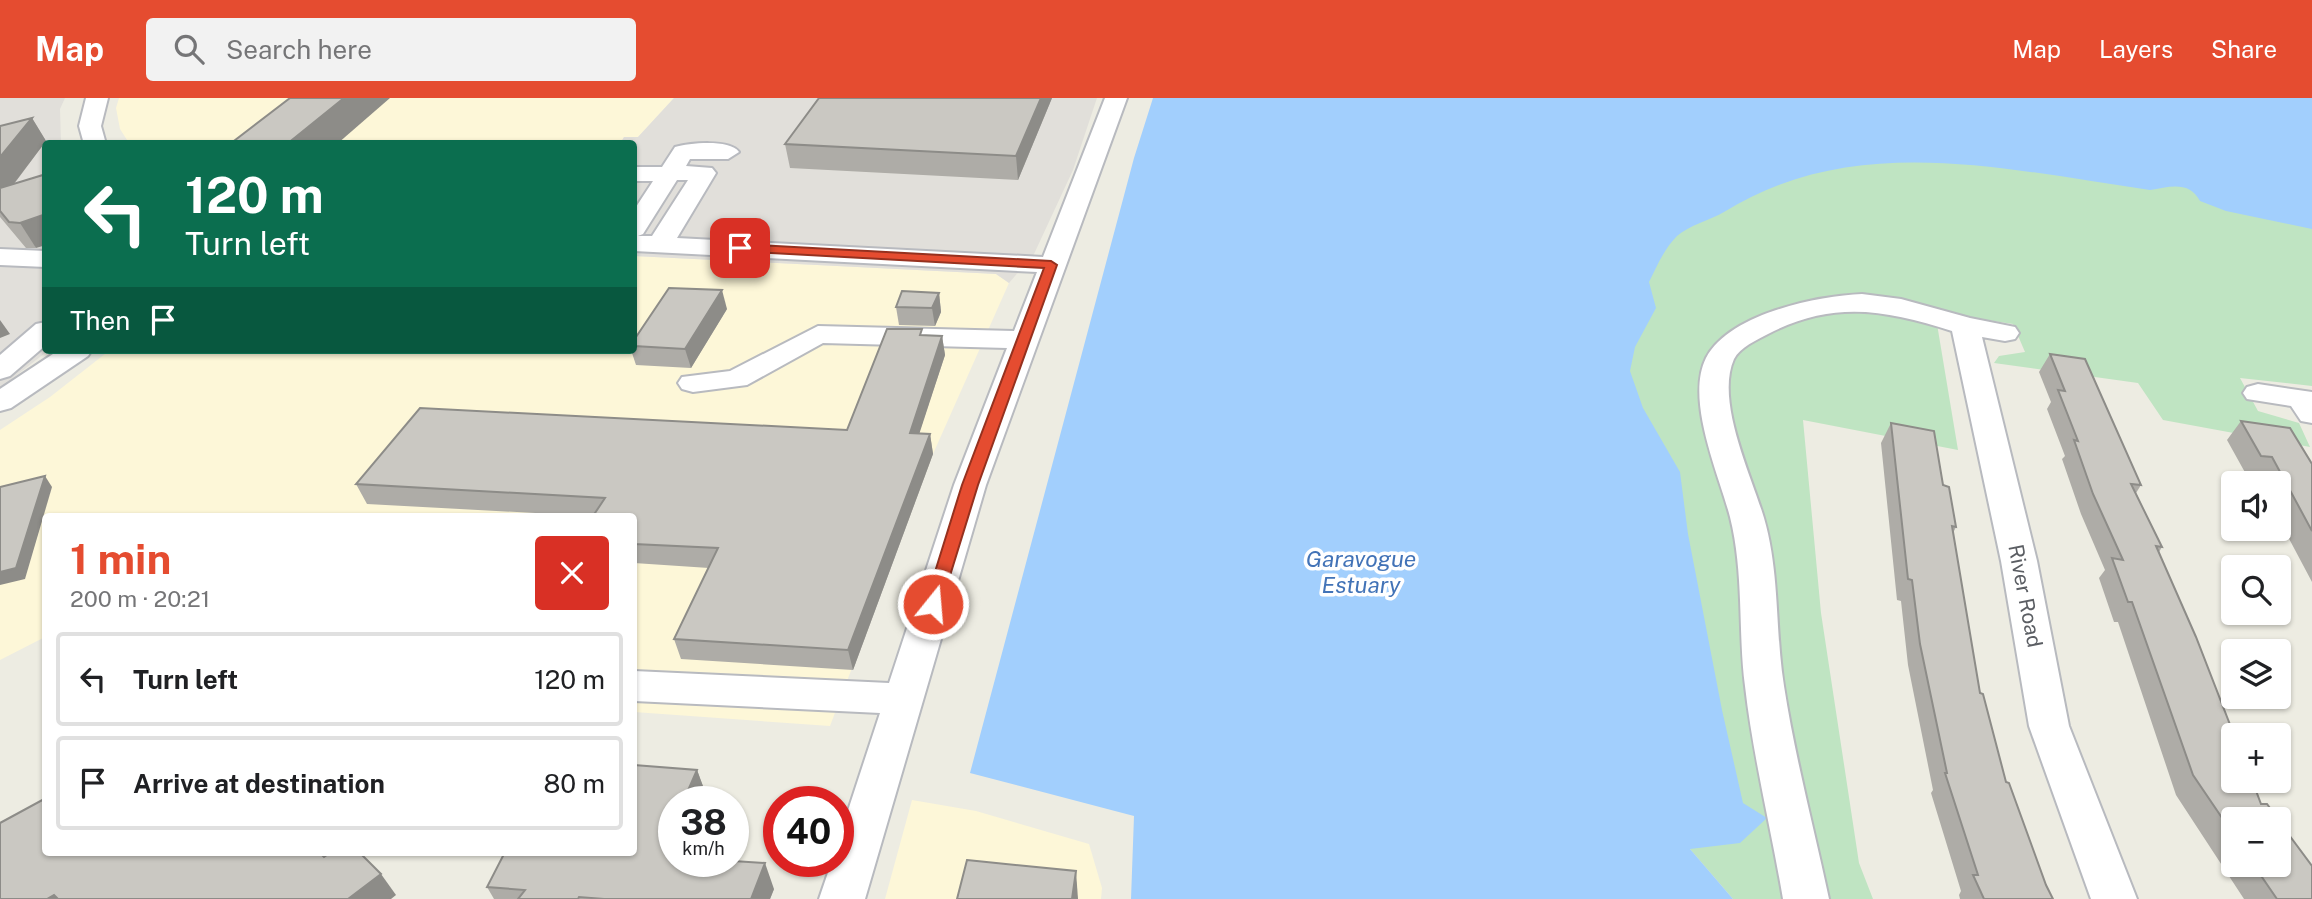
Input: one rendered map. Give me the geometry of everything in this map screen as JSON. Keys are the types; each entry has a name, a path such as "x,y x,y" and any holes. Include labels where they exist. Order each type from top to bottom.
{"street":[{"path":"93,140 90,126 97,98"},
{"path":"842,899 970,485 1116,98"},
{"path":"637,224 683,152 728,152"},
{"path":"637,174 704,173 660,244"},
{"path":"637,243 1051,265"},
{"path":"0,257 42,259"},
{"path":"1806,899 1764,685 1753,537 1723,433 1714,385 1719,360 1729,344 1746,333 1809,310 1863,302 1912,310 1965,326 2005,333"},
{"name":"River Road","path":"1965,326 2019,561 2049,726 2114,899"},
{"path":"0,370 42,333"},
{"path":"693,383 737,379 818,334 1023,340"},
{"path":"0,402 72,354"},
{"path":"2258,393 2301,398 2312,414"},
{"path":"637,686 904,699"}],"shaded area":[{"path":"0,98 65,98 60,109 61,140 42,140 44,354 0,388"},
{"path":"119,98 674,98 638,137 624,137 622,140 127,140 120,129 116,108"},
{"path":"674,98 1097,98 1073,170 1034,254 1009,283 996,274 637,256 637,140 622,140 624,137 638,137"},
{"path":"637,256 996,274 1009,283 933,454 830,726 637,712 637,513 42,513 42,639 0,660 0,430 50,397 105,354 637,354"},
{"path":"912,800 976,811 1089,844 1102,888 1101,899 885,899"}],"green space":[{"path":"1472,98 2312,98 2312,386 2240,378 2258,411 2299,423 2310,447 2163,420 2138,383 1994,363 1999,356 2025,352 2013,324 1935,312 1958,450 1803,420 1821,613 1859,863 1873,899 1733,899 1689,848"}],"water":[{"name":"Garavogue Estuary","path":"1153,98 2312,98 2312,229 2226,211 2200,201 2190,190 2178,186 2150,190 2042,173 1932,163 1879,164 1826,171 1774,187 1687,229 1668,246 1649,282 1656,308 1635,347 1630,371 1643,408 1680,472 1688,534 1743,803 1767,818 1740,843 1690,849 1733,899 1131,899 1134,816 970,773 1134,158"}],"building":[{"path":"290,98 344,98 292,140 235,140"},
{"path":"819,98 1041,98 1016,156 785,144"},
{"path":"32,118 0,157 0,126"},
{"path":"42,175 42,215 20,223 9,222 0,211 0,188"},
{"path":"669,288 722,290 685,349 637,346 637,336"},
{"path":"902,291 939,293 932,308 896,307"},
{"path":"887,329 922,329 920,335 942,336 910,433 930,434 848,650 674,639 718,548 637,544 637,513 595,513 605,498 356,484 420,408 847,430"},
{"path":"2050,354 2085,359 2141,485 2131,484 2162,547 2156,546 2196,637 2221,701 2221,709 2224,709 2229,723 2221,723 2221,793 2257,793 2261,804 2269,807 2221,807 2221,816 2193,775 2132,602 2128,602 2112,558 2123,560 2093,494 2074,440 2078,441 2058,390 2065,391"},
{"path":"2241,421 2290,428 2312,464 2312,531 2291,492 2291,471 2280,471 2272,457 2261,456"},
{"path":"1891,423 1934,431 1943,485 1949,487 1956,527 1952,526 1980,693 1983,694 2006,782 2009,783 2053,899 1984,899 1973,875 1978,875 1945,773 1920,644 1912,580 1908,579"},
{"path":"45,476 16,568 0,572 0,487"},
{"path":"637,765 697,770 690,786 658,786 658,877 749,877 749,862 763,863 751,899 518,899 525,890 487,887 503,856 637,856"},
{"path":"42,800 42,856 363,856 381,874 348,899 58,899 54,895 47,899 0,899 0,823"},
{"path":"2291,838 2312,866 2312,899 2277,899 2262,877 2291,877"},
{"path":"967,860 1076,871 1072,899 957,899"}],"route":[{"path":"740,248 1051,265 970,485 933,604"}]}
